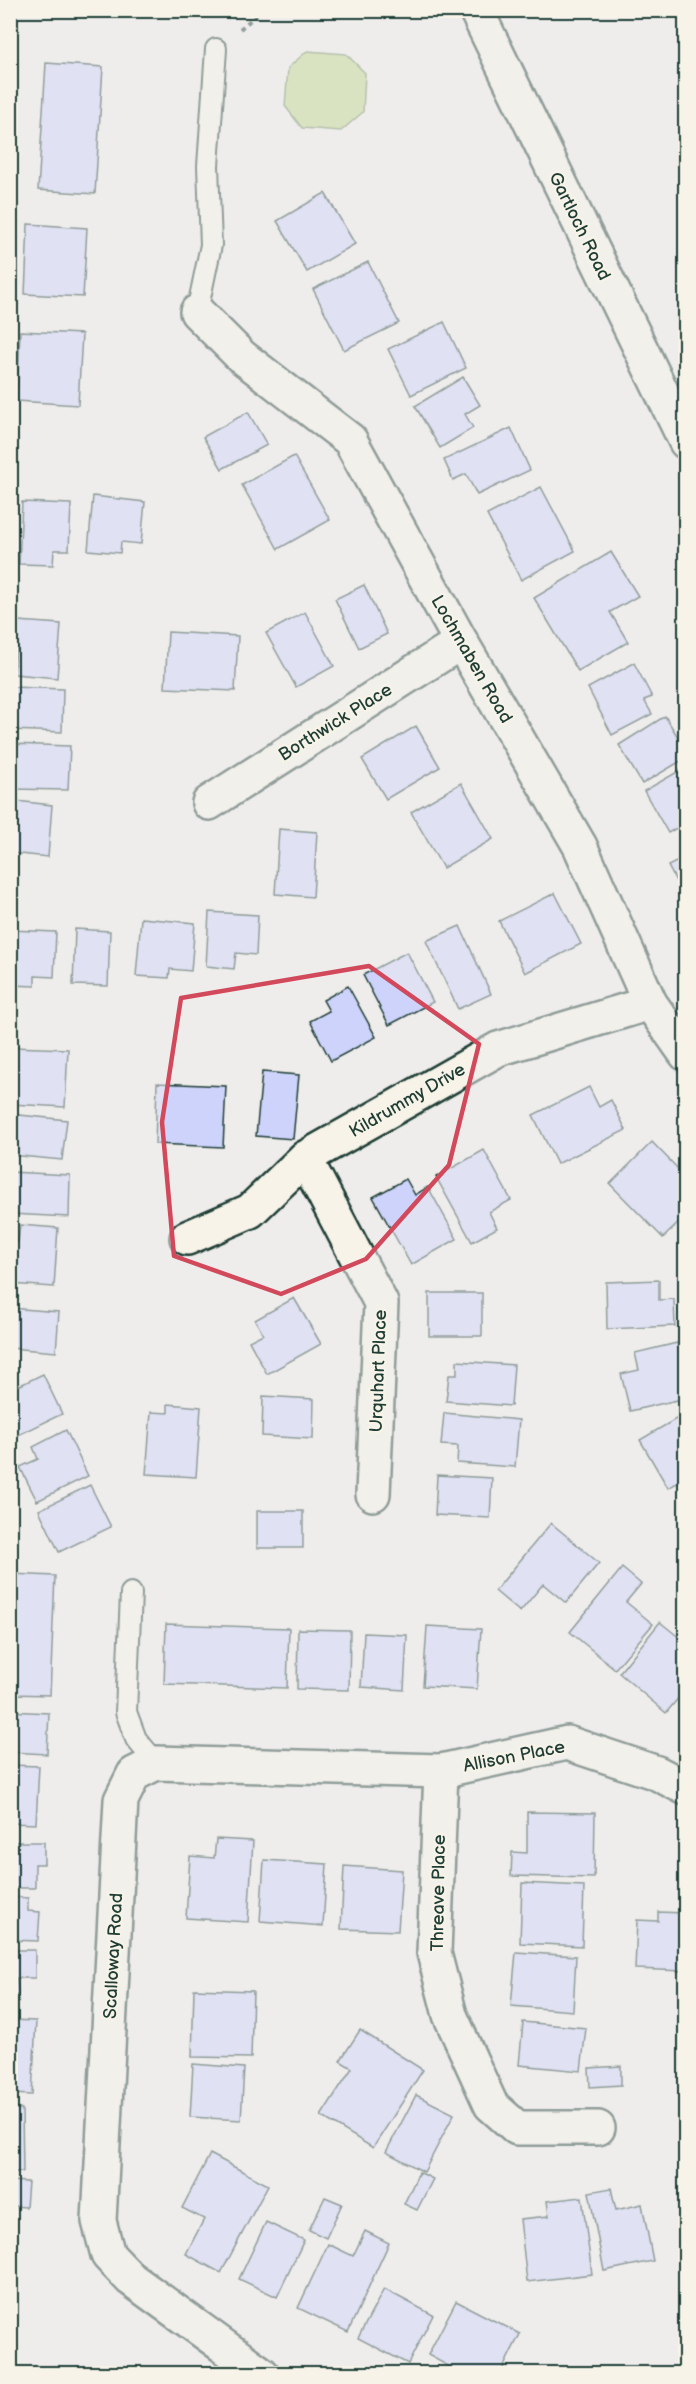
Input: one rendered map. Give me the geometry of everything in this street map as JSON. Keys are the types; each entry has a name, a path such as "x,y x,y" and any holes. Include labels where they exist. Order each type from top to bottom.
{"street":[{"name":"Gartloch Road","path":"476,10 686,442"},
{"name":"Lochmaben Road","path":"197,312 241,356 350,440 461,642 580,846 650,1003 686,1054"},
{"name":"Borthwick Place","path":"209,803 461,642"},
{"name":"Kildrummy Drive","path":"187,1238 250,1211 305,1158 498,1049 650,1003"},
{"name":"Urquhart Place","path":"305,1158 381,1303 373,1494"},
{"name":"Allison Place","path":"441,1771 567,1743 657,1773 686,1788"},
{"path":"156,1763 441,1771"},
{"name":"Scalloway Road","path":"156,1763 134,1774 121,1800 99,2221 108,2255 131,2279 262,2373"},
{"name":"Threave Place","path":"441,1771 434,1953 450,2015 491,2105 517,2128 598,2128"}],"lane":[{"path":"197,312 211,245 208,166 216,49"},
{"path":"131,1593 126,1712 136,1739 156,1763"}],"highlighted area":[{"path":"369,966 479,1044 449,1165 366,1259 281,1294 174,1256 162,1122 181,998"}],"green space":[{"path":"307,51 346,54 365,73 363,112 341,131 302,128 285,106 288,68"}],"building":[{"path":"46,63 103,67 95,194 38,190"},
{"path":"325,193 355,244 307,272 277,221"},
{"path":"28,224 87,228 83,297 25,294"},
{"path":"368,262 399,323 344,350 313,289"},
{"path":"444,322 466,368 411,395 388,349"},
{"path":"20,331 82,334 78,405 17,401"},
{"path":"463,377 480,405 465,414 473,428 440,448 415,406"},
{"path":"248,412 267,445 222,469 203,437"},
{"path":"511,428 530,470 477,495 466,474 453,480 444,460"},
{"path":"294,456 330,520 278,549 242,485"},
{"path":"541,487 575,551 521,580 487,515"},
{"path":"93,496 145,502 141,544 121,542 120,553 88,550"},
{"path":"22,502 71,504 69,550 54,550 53,565 19,564"},
{"path":"611,552 638,596 610,612 628,642 578,671 534,598"},
{"path":"364,585 387,634 359,648 335,599"},
{"path":"305,612 334,666 296,687 266,633"},
{"path":"18,621 61,624 57,678 14,674"},
{"path":"168,632 238,636 235,691 165,688"},
{"path":"634,663 652,697 644,700 652,714 612,735 588,688"},
{"path":"12,687 63,689 62,732 10,730"},
{"path":"665,716 686,750 686,758 642,784 619,745"},
{"path":"416,726 440,767 386,799 362,759"},
{"path":"10,744 70,746 68,790 10,789"},
{"path":"686,767 686,823 668,833 644,791"},
{"path":"461,783 493,839 443,868 411,812"},
{"path":"16,801 52,805 48,857 10,853 10,817 15,817"},
{"path":"279,829 317,832 313,897 275,894"},
{"path":"686,857 686,900 668,866"},
{"path":"555,893 581,944 525,973 499,921"},
{"path":"209,912 258,915 256,955 236,953 234,969 206,966"},
{"path":"141,918 195,923 191,971 170,969 169,978 136,976"},
{"path":"460,926 491,994 458,1009 426,941"},
{"path":"75,929 110,931 108,986 73,985"},
{"path":"10,930 56,932 54,977 35,976 35,986 10,985"},
{"path":"407,952 433,1002 389,1025 363,975"},
{"path":"348,986 376,1037 331,1061 310,1021 329,1011 323,1000"},
{"path":"12,1047 68,1049 65,1107 10,1104"},
{"path":"262,1072 299,1075 293,1139 256,1136"},
{"path":"157,1083 226,1086 223,1147 155,1144"},
{"path":"589,1087 599,1107 611,1100 626,1130 557,1164 533,1115"},
{"path":"10,1114 67,1120 62,1160 10,1155"},
{"path":"652,1142 686,1177 686,1216 663,1238 610,1184"},
{"path":"484,1150 511,1200 489,1212 497,1228 472,1242 436,1177"},
{"path":"10,1172 70,1175 69,1217 10,1214"},
{"path":"406,1179 415,1195 428,1187 457,1239 411,1265 373,1197"},
{"path":"20,1225 58,1228 54,1287 10,1284 10,1242 18,1242"},
{"path":"659,1280 659,1300 674,1299 675,1326 607,1329 606,1282"},
{"path":"429,1293 482,1293 482,1336 429,1336"},
{"path":"294,1298 321,1344 267,1374 249,1341 263,1334 255,1320"},
{"path":"10,1308 59,1312 56,1352 10,1348"},
{"path":"677,1343 686,1380 686,1398 630,1411 621,1374 639,1370 635,1353"},
{"path":"457,1361 514,1365 511,1406 446,1401 449,1375 457,1375"},
{"path":"43,1374 62,1414 10,1439 10,1390"},
{"path":"263,1396 314,1399 313,1439 262,1436"},
{"path":"168,1404 201,1407 196,1477 146,1474 151,1412 168,1413"},
{"path":"444,1413 519,1420 515,1467 457,1463 458,1446 441,1445"},
{"path":"686,1413 686,1478 668,1488 640,1440"},
{"path":"66,1430 88,1476 37,1501 20,1467 38,1459 33,1447"},
{"path":"437,1475 492,1478 490,1518 435,1515"},
{"path":"90,1485 111,1527 59,1552 39,1510"},
{"path":"257,1511 303,1511 303,1548 257,1548"},
{"path":"551,1523 599,1563 566,1603 543,1584 520,1612 495,1591"},
{"path":"622,1568 641,1584 626,1602 653,1624 615,1669 570,1632"},
{"path":"10,1574 55,1576 50,1695 10,1694"},
{"path":"660,1622 686,1643 686,1689 666,1713 619,1673"},
{"path":"166,1624 289,1628 287,1688 164,1684"},
{"path":"427,1626 481,1629 477,1689 423,1686"},
{"path":"298,1629 350,1630 349,1690 297,1689"},
{"path":"364,1633 407,1635 404,1690 361,1687"},
{"path":"10,1711 49,1713 47,1754 10,1752"},
{"path":"10,1765 39,1766 36,1824 10,1823"},
{"path":"527,1812 595,1813 594,1878 511,1876 512,1852 527,1853"},
{"path":"216,1839 253,1841 248,1922 186,1918 190,1856 214,1858"},
{"path":"10,1842 44,1842 44,1864 35,1864 35,1888 10,1888"},
{"path":"264,1860 327,1864 323,1926 260,1921"},
{"path":"344,1866 402,1870 398,1931 341,1929"},
{"path":"522,1883 584,1886 582,1946 520,1943"},
{"path":"10,1897 28,1898 28,1911 40,1912 38,1941 10,1940"},
{"path":"658,1912 686,1913 685,1971 635,1969 637,1920 658,1921"},
{"path":"10,1950 35,1950 35,1978 17,1978 18,1995 10,1995"},
{"path":"516,1952 576,1956 573,2011 511,2006"},
{"path":"194,1989 253,1991 251,2058 192,2057"},
{"path":"10,2020 36,2021 32,2095 10,2094"},
{"path":"523,2022 586,2028 581,2071 519,2065"},
{"path":"360,2030 423,2070 373,2148 321,2116 352,2068 340,2061"},
{"path":"193,2064 244,2068 241,2120 190,2117"},
{"path":"621,2066 621,2085 590,2087 589,2068"},
{"path":"416,2095 454,2114 424,2172 386,2152"},
{"path":"10,2109 22,2109 23,2172 10,2172"},
{"path":"210,2154 268,2185 221,2273 186,2254 204,2219 182,2208"},
{"path":"419,2172 433,2179 417,2210 404,2204"},
{"path":"10,2181 28,2182 26,2207 12,2206 10,2220"},
{"path":"611,2188 616,2210 642,2204 653,2261 604,2271 589,2192"},
{"path":"325,2197 342,2204 326,2238 309,2230"},
{"path":"582,2197 592,2274 527,2282 520,2219 549,2216 547,2201"},
{"path":"266,2222 304,2240 277,2297 239,2279"},
{"path":"365,2231 389,2243 348,2332 298,2308 328,2244 353,2256"},
{"path":"384,2289 433,2315 408,2364 358,2338"},
{"path":"456,2301 520,2334 500,2374 449,2374 452,2368 428,2355"}]}
